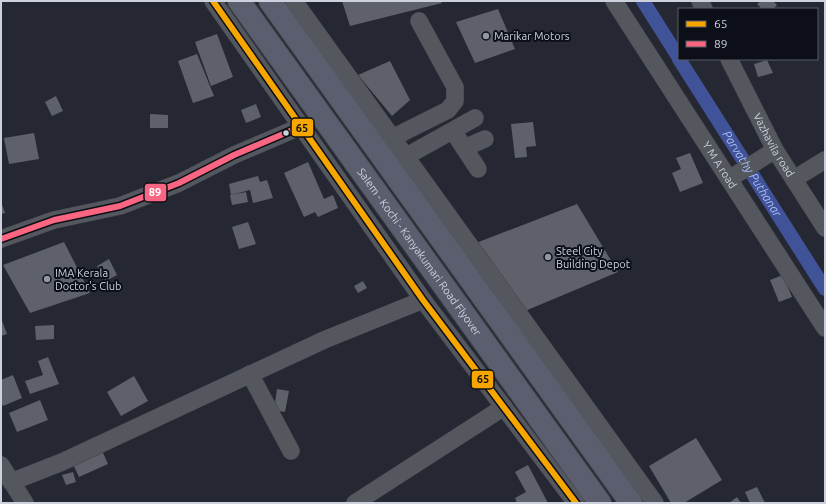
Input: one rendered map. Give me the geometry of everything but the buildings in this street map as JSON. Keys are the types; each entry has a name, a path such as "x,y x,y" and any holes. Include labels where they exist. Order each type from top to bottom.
{"highway":[{"name":"Salem - Kochi - Kanyakumari Road Flyover","path":"239,1 600,503"},
{"path":"270,1 631,503"}],"street":[{"path":"214,1 424,300 576,503"},
{"path":"294,1 655,503"},
{"name":"Y M A road","path":"614,1 733,177 825,328"},
{"path":"392,138 448,110 455,101 455,87 419,21"},
{"name":"Vazhavila road","path":"729,60 771,153 794,179 825,228"},
{"path":"405,157 475,118"},
{"path":"1,239 54,220 120,206 172,186 234,155 302,126"},
{"path":"453,131 478,169"},
{"path":"464,148 485,139"},
{"path":"733,177 771,153"},
{"path":"794,179 825,160"},
{"path":"11,482 62,462 324,340 424,300"},
{"path":"250,374 291,451"},
{"path":"355,503 504,407"},
{"path":"1,465 25,503"}],"waterway":[{"name":"Parvathy Puthanar","path":"643,1 678,56"},
{"name":"Parvathy Puthanar","path":"680,60 825,289"}],"transit line":[{"name":"65","path":"213,1 423,300 576,503"},
{"name":"89","path":"1,239 54,220 120,206 179,183 234,155 302,126"}],"place":[{"name":"Marikar Motors","path":"486,36"},
{"name":"Steel City Building Depot","path":"548,257"},
{"name":"IMA Kerala Doctor's Club","path":"47,279"}]}
